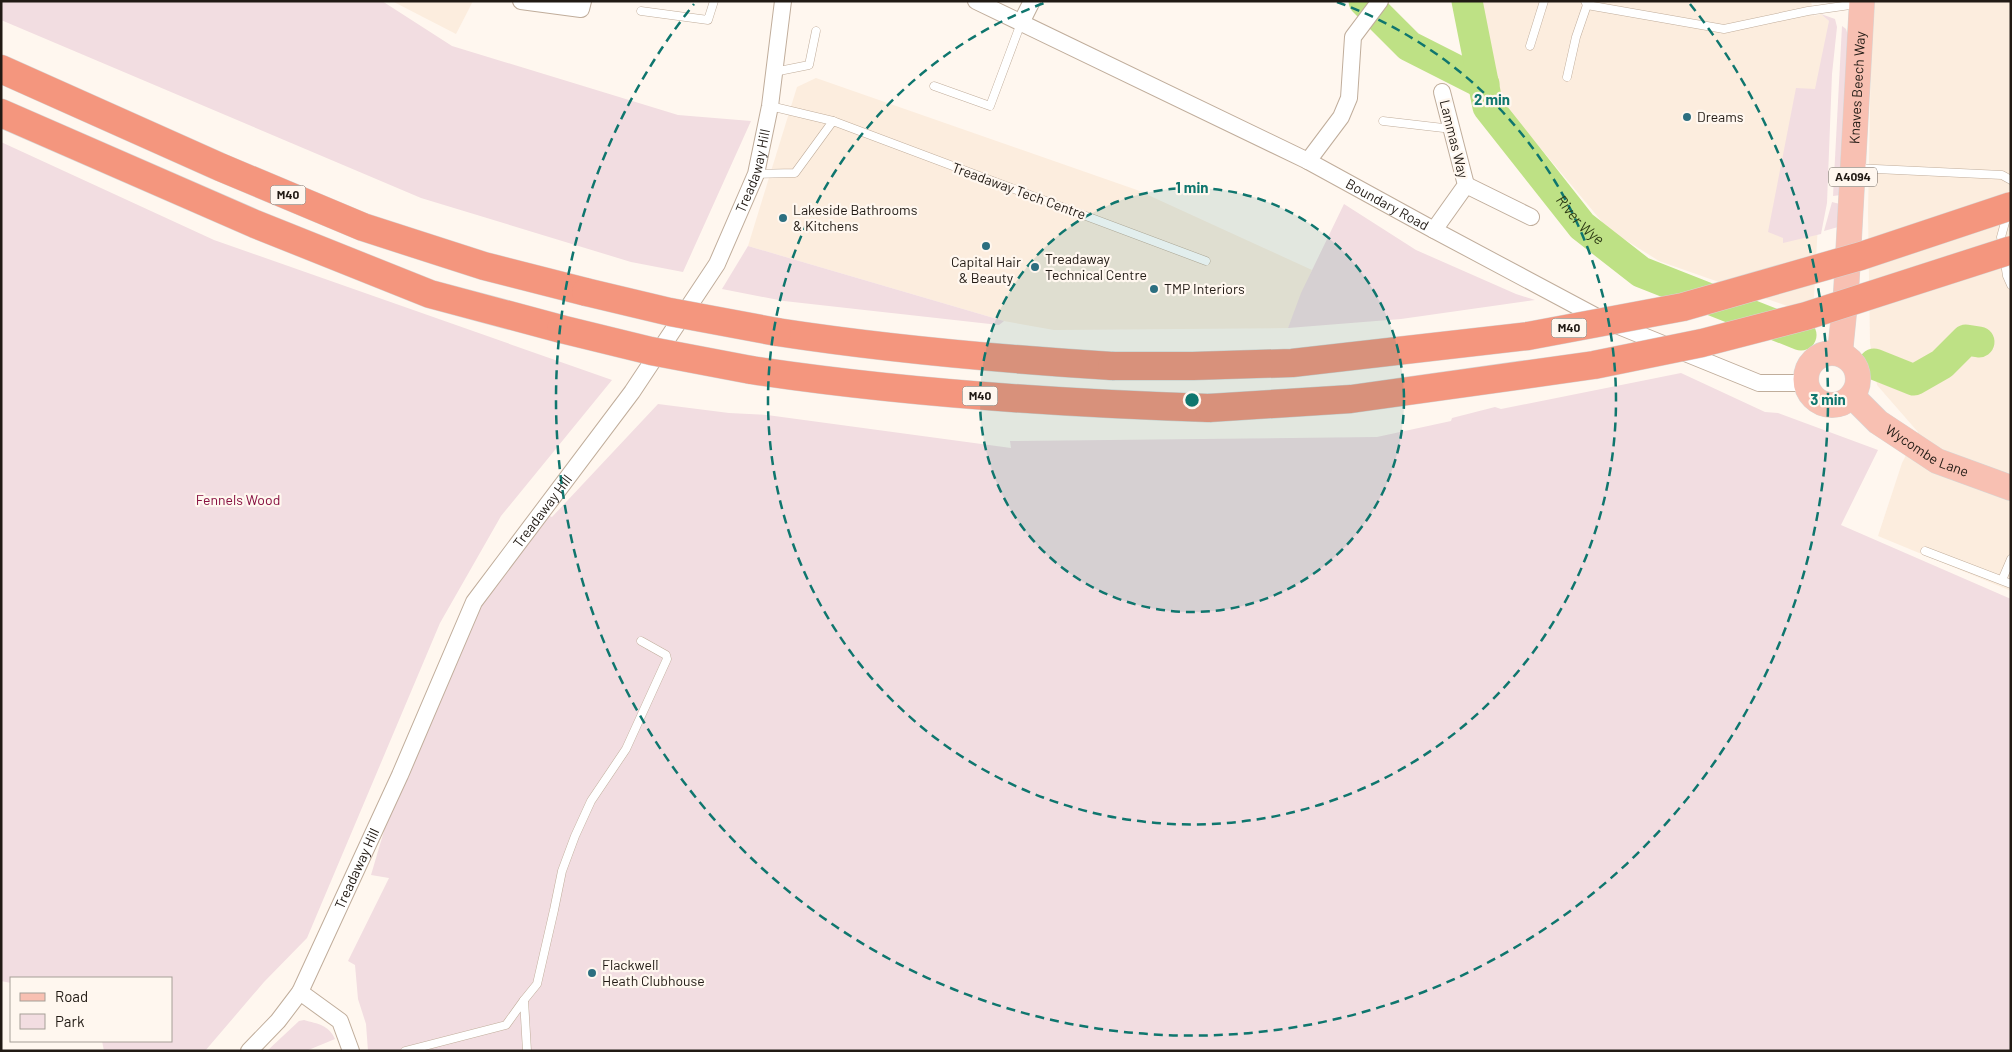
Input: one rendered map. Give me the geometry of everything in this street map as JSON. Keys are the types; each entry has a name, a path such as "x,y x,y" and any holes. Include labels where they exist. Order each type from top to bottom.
{"highway":[{"name":"M40","path":"1,69 220,167 363,226 484,266 670,312 776,332 894,348 1017,360 1112,366 1292,363 1528,336 1683,307 1861,256 2011,206"},
{"name":"M40","path":"1,113 255,224 430,294 651,351 751,370 822,381 957,395 1076,404 1210,408 1351,399 1603,364 1702,343 1806,316 2011,250"}],"main road":[{"name":"Knaves Beech Way","path":"1840,353 1846,293 1862,2"},
{"path":"1831,352 1840,353 1848,357 1858,371 1857,389 1852,396 1837,405 1829,405 1813,398 1805,383 1805,374 1814,358 1831,352"},
{"name":"Wycombe Lane","path":"1852,396 1878,422 1937,461 2011,488"}],"street":[{"path":"521,1 581,9 583,1"},
{"name":"Treadaway Hill","path":"249,1051 278,1021 300,992 400,775 474,602 632,392 717,264 756,174 770,106 783,1"},
{"name":"Boundary Road","path":"976,1 1308,161 1599,318 1759,383 1805,383"},
{"path":"1021,23 1032,1"},
{"path":"1308,161 1341,117 1349,98 1353,37 1380,1"},
{"name":"Lammas Way","path":"1434,230 1466,185 1442,92"},
{"name":"Lammas Way","path":"1466,185 1531,216"},
{"path":"300,992 340,1021 351,1051"}],"lane":[{"path":"642,11 708,20 714,1"},
{"path":"1530,46 1544,1"},
{"path":"1567,77 1586,3 1724,29 1808,11 1862,2"},
{"path":"934,86 990,106 1021,23"},
{"path":"774,72 808,65 816,31"},
{"name":"Treadaway Tech Centre","path":"770,106 833,121 1206,260"},
{"path":"756,174 795,173 833,121"},
{"path":"1383,122 1452,129"},
{"path":"1853,168 2002,175 2011,180"},
{"path":"2011,200 2001,237 2007,276 2011,286"},
{"path":"1925,551 2011,584"},
{"path":"2002,580 2011,559"},
{"path":"405,1051 506,1025 536,984 562,871 575,836 591,801 626,749 667,659 666,656 641,641"},
{"path":"524,1000 527,1051"}],"shaded area":[{"path":"392,1 473,1 456,34"},
{"path":"1481,1 1811,1 1814,16 1821,14 1829,21 1813,315 1659,261 1608,229 1503,103"},
{"path":"1872,1 2011,1 2011,591 1878,536 1902,463 1918,432 1877,385 1870,343 1868,213"},
{"path":"816,78 1137,190 1312,270 1288,328 1054,330 1004,321 748,246 797,87"}],"green space":[{"path":"1,1 382,1 452,46 678,115 751,121 683,272 631,262 421,198 1,20"},
{"path":"1821,14 1835,19 1837,27 1832,74 1827,203 1821,234 1783,243 1783,238 1768,232 1796,88 1815,89 1829,21"},
{"path":"1842,26 1846,29 1849,39 1841,195 1833,196"},
{"name":"Fennels Wood","path":"1,142 214,240 612,380 501,516 440,623 307,938 264,982 205,1051 104,1051 102,1042 172,1042 172,977 10,977 10,983 1,981"},
{"path":"1832,202 1840,204 1838,227 1824,231"},
{"path":"1344,204 1416,250 1516,294 1535,300 1401,319 1288,328 1301,293"},
{"path":"748,246 1004,321 999,325 784,301 722,289"},
{"path":"1681,373 1765,412 1778,413 1878,450 1841,525 2011,599 2011,1051 368,1051 366,1024 358,999 355,965 348,961 389,878 371,875 391,807 469,618 545,514 552,517 658,404 729,413 767,415 1011,448 1010,441 1377,437 1451,421 1452,418 1495,407 1501,409"},
{"path":"304,1020 326,1028 333,1034 335,1039 306,1051 267,1051 299,1021"}],"waterway":[{"path":"1364,1 1409,46 1484,84"},
{"name":"River Wye","path":"1467,1 1488,107 1582,226 1641,272 1801,335"},
{"name":"River Wye","path":"1874,364 1914,380 1942,364 1966,340 1979,342"}],"place":[{"name":"Dreams","path":"1687,117"},
{"name":"Lakeside Bathrooms & Kitchens","path":"783,218"},
{"name":"Capital Hair & Beauty","path":"986,246"},
{"name":"Treadaway Technical Centre","path":"1035,267"},
{"name":"TMP Interiors","path":"1154,289"},
{"name":"Flackwell Heath Clubhouse","path":"592,973"}]}
